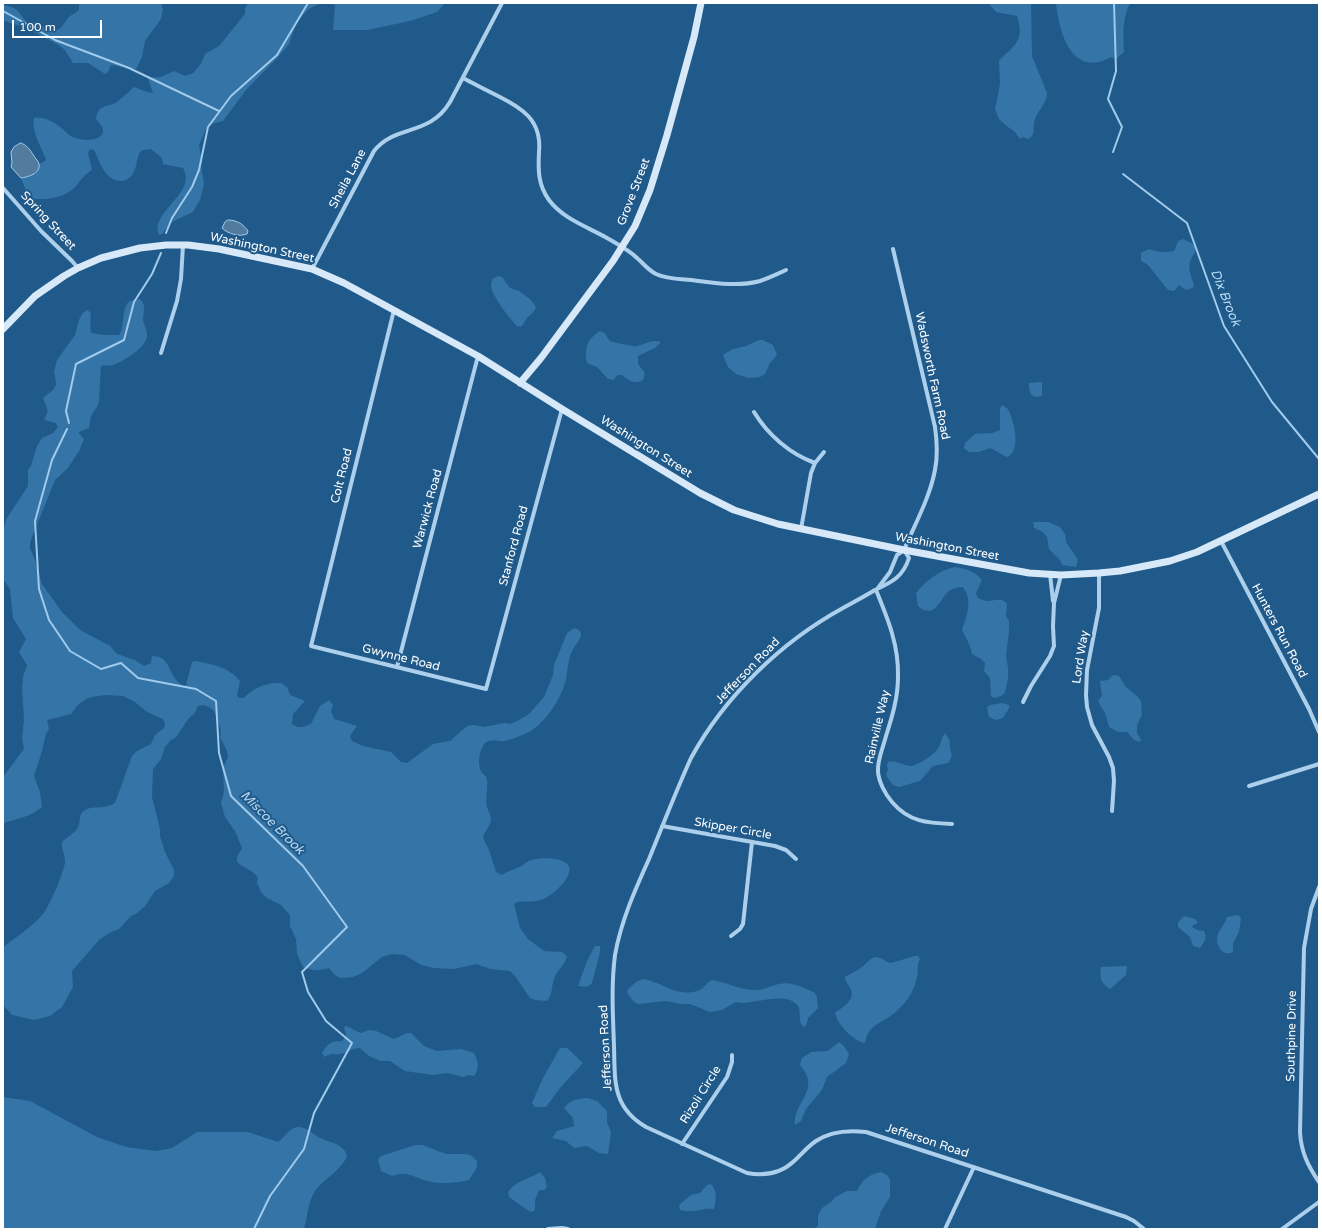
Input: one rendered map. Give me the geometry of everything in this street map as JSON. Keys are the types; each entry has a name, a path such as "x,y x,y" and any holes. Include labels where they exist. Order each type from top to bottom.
{"main road":[{"name":"Grove Street","path":"520,383 550,346 613,261 635,226 650,190 694,37 701,3"},
{"name":"Washington Street","path":"3,329 35,296 59,279 78,268 109,256 140,248 183,245 219,249 312,269 344,283 478,356 562,409 722,505 757,518 904,550 1001,569 1061,575 1120,571 1170,561 1197,552 1319,494"}],"street":[{"name":"Sheila Lane","path":"312,269 377,147 394,136 421,127 435,120 448,106 502,3"},
{"path":"462,78 512,103 532,119 540,143 538,174 541,187 556,208 566,216 632,253 655,274 672,278 720,284 740,284 759,281 786,270"},
{"name":"Spring Street","path":"3,188 41,231 78,268"},
{"path":"161,353 177,301 181,279 183,245"},
{"name":"Wadsworth Farm Road","path":"893,249 935,426 937,442 936,470 926,499 904,550"},
{"name":"Colt Road","path":"311,646 394,310"},
{"name":"Warwick Road","path":"397,667 478,356"},
{"name":"Stanford Road","path":"486,689 562,409"},
{"path":"754,412 761,423 784,445 798,456 815,464"},
{"path":"801,528 811,472 824,452"},
{"name":"Hunters Run Road","path":"1221,541 1309,709 1319,732"},
{"name":"Jefferson Road","path":"876,590 890,572 897,555 904,550 909,558 904,569 892,582 812,626 761,668 735,695 701,741 683,777 628,907 618,943 612,990 615,1076 622,1106 633,1118 646,1128 747,1173 761,1175 776,1173 788,1166 808,1147 823,1137 839,1132 857,1131 876,1135 1126,1217 1144,1229"},
{"name":"Lord Way","path":"1099,573 1099,608 1087,670 1086,695 1087,707 1092,725 1109,757 1113,768 1114,781 1112,811"},
{"path":"1023,702 1050,656 1054,646 1054,603 1050,574"},
{"path":"1054,603 1061,575"},
{"name":"Rainville Way","path":"876,590 893,633 899,667 896,701 879,760 878,773 880,780 890,799 905,814 927,823 952,824"},
{"name":"Gwynne Road","path":"311,646 486,689"},
{"path":"1249,786 1319,764"},
{"name":"Skipper Circle","path":"662,826 752,842 786,850 796,859"},
{"path":"731,936 740,929 742,924 752,842"},
{"name":"Southpine Drive","path":"1319,887 1314,898 1308,922 1304,948 1300,1132 1306,1160 1319,1182"},
{"name":"Rizoli Circle","path":"682,1144 727,1077 732,1062 732,1054"},
{"path":"945,1229 974,1167"},
{"path":"1282,1229 1319,1202"},
{"path":"548,1229 568,1229"}],"shaded area":[{"path":"79,3 161,3 163,9 161,19 145,41 142,57 136,69 111,65 108,72 105,74 88,63 73,63 65,50 57,44 26,28 3,20 3,5 9,6 18,11 28,23 37,22 43,27 53,31 60,29 69,17 79,10"},
{"path":"248,3 321,3 309,9 302,16 296,24 289,44 246,90 223,121 212,124 206,129 199,145 204,184 200,200 193,212 172,222 162,234 159,235 158,227 161,218 184,186 186,177 183,168 163,164 162,158 151,149 140,152 134,173 129,178 121,181 111,178 107,174 94,150 90,149 88,153 92,170 74,188 65,194 53,198 29,198 21,178 35,173 39,164 46,159 35,133 33,123 34,118 41,118 51,121 75,138 92,140 97,138 103,133 101,125 96,119 97,114 101,109 117,102 134,87 153,93 148,78 161,77 174,71 185,76 193,73 201,64 205,54 219,46 245,14 245,8"},
{"path":"323,3 445,3 437,12 410,21 367,30 333,30 335,5"},
{"path":"988,3 1031,3 1032,56 1047,93 1047,97 1035,118 1034,132 1028,139 1023,137 1020,139 1014,131 999,119 995,109 1000,84 999,62 1018,40 1020,28 1017,16 996,12"},
{"path":"1056,3 1130,3 1124,21 1124,52 1116,59 1111,57 1098,62 1086,62 1077,57 1070,50 1064,39 1060,27"},
{"path":"21,143 30,150 38,162 39,167 36,173 21,178 11,167 11,152 14,147"},
{"path":"228,220 242,224 248,231 247,234 237,235 224,230 222,228"},
{"path":"1183,239 1193,244 1196,248 1189,265 1194,284 1193,288 1186,290 1179,285 1174,291 1168,290 1148,265 1141,261 1141,253 1149,249 1162,252 1174,251 1178,241"},
{"path":"498,276 502,277 510,288 519,291 531,300 536,307 521,327 517,326 510,318 494,295 491,285 492,279"},
{"path":"140,299 144,307 143,320 147,333 146,340 139,349 122,361 111,366 101,366 99,401 91,416 89,428 78,432 84,439 79,451 68,468 55,480 32,537 30,548 42,584 62,612 80,630 110,646 117,654 135,660 144,666 151,663 152,656 157,656 164,660 177,681 183,686 186,685 192,662 208,663 220,667 231,672 240,681 237,695 239,698 244,698 251,691 261,686 281,683 287,687 290,695 305,701 293,714 292,724 298,727 311,724 320,706 329,700 333,705 331,711 334,719 357,726 350,736 352,741 363,746 391,752 401,762 407,763 433,744 450,741 467,726 474,725 484,727 504,723 510,724 529,714 544,697 553,675 554,665 567,633 574,628 578,630 581,637 570,656 564,686 561,694 548,715 531,731 525,734 505,741 493,740 485,743 479,760 480,770 487,780 486,804 491,816 490,824 483,838 489,850 496,872 502,875 522,866 528,861 544,858 557,859 566,863 569,867 568,876 565,881 550,895 541,900 517,902 514,904 520,928 528,939 544,951 562,952 567,956 565,962 555,976 551,993 547,1001 530,998 510,971 491,969 476,964 454,969 434,968 421,965 405,955 392,954 382,957 362,973 353,977 340,978 329,968 316,970 303,967 297,954 296,939 290,926 290,915 281,905 267,898 261,892 257,883 258,878 256,875 237,862 237,857 242,848 235,831 225,817 221,803 224,792 223,768 228,757 227,751 220,737 221,730 214,711 203,705 198,706 194,714 189,718 176,737 165,747 161,759 153,769 152,797 160,829 160,836 165,852 174,870 174,876 169,883 155,891 145,906 136,914 131,916 119,929 109,933 99,940 72,971 73,987 62,1007 50,1016 34,1020 12,1015 3,1005 3,947 24,932 46,910 56,889 65,863 62,842 77,829 80,816 85,810 115,803 132,756 137,751 151,744 155,735 164,728 165,724 163,719 147,712 135,702 123,696 105,695 86,699 78,705 71,714 47,720 49,729 46,734 34,776 40,792 42,807 28,815 3,823 3,777 24,749 22,738 24,720 22,689 23,677 27,665 19,652 26,639 13,618 10,589 3,579 3,530 7,518 28,486 28,470 31,466 37,446 42,438 53,433 58,427 56,423 44,420 48,411 43,398 53,390 56,385 54,371 57,360 75,335 82,314 87,310 90,312 91,333 119,335 121,332 125,307 130,301"},
{"path":"600,331 605,333 610,341 628,345 637,346 652,341 661,342 655,348 638,356 638,364 645,373 643,380 634,382 622,375 617,375 614,380 608,379 597,367 587,363 586,348 592,337"},
{"path":"759,340 763,340 773,345 777,355 770,363 765,374 760,377 749,378 736,374 728,367 723,355 733,349 746,346"},
{"path":"1042,382 1042,396 1033,396 1030,393 1029,383"},
{"path":"1002,405 1007,408 1010,413 1014,427 1015,442 1012,454 1007,457 990,448 979,452 969,452 964,448 965,443 975,434 992,433 1000,430 1000,408"},
{"path":"1033,522 1048,522 1060,527 1065,534 1066,542 1078,560 1076,567 1062,565 1060,560 1049,549 1047,537 1043,532 1034,528"},
{"path":"955,567 970,571 982,580 976,593 978,598 987,601 1000,600 1007,604 1006,616 1009,621 1006,656 1008,678 1005,693 1001,696 994,698 991,696 990,678 984,671 985,663 972,654 962,630 968,608 968,598 963,587 956,588 947,593 939,604 931,611 923,610 918,606 916,593 938,573"},
{"path":"1113,675 1119,676 1126,687 1141,701 1142,715 1137,725 1137,733 1141,740 1140,742 1134,740 1127,732 1118,732 1109,727 1105,713 1098,701 1102,695 1100,681 1108,680"},
{"path":"1002,703 1009,705 1009,708 1003,718 996,720 989,717 987,707"},
{"path":"945,733 950,741 952,755 948,763 933,766 920,781 899,787 893,785 886,774 888,770 888,762 896,762 910,766 920,763 937,750"},
{"path":"1238,915 1241,918 1239,932 1233,943 1233,952 1224,952 1219,948 1217,941 1218,935 1227,917"},
{"path":"1184,916 1195,919 1197,924 1193,925 1192,927 1197,930 1204,931 1205,933 1206,938 1200,948 1193,946 1190,937 1178,927 1178,922"},
{"path":"595,946 600,946 600,952 592,983 587,987 578,986 587,961"},
{"path":"918,956 920,959 918,964 917,979 912,992 905,1002 895,1013 871,1029 866,1037 865,1043 860,1042 851,1036 842,1027 835,1013 848,1002 852,996 852,992 846,982 845,977 877,957 891,963"},
{"path":"1127,966 1126,975 1110,989 1102,982 1101,967"},
{"path":"643,979 670,989 684,992 700,990 712,980 752,990 789,983 815,993 818,1008 808,1018 806,1026 803,1027 800,1022 800,1011 798,1006 792,1001 785,999 742,1003 736,1002 722,1010 710,1012 690,1004 680,1004 666,1001 638,1004 634,1002 627,990 636,982"},
{"path":"345,1026 361,1033 369,1030 376,1031 394,1039 407,1033 411,1033 424,1046 437,1051 461,1049 474,1053 478,1068 474,1076 469,1075 463,1077 447,1073 433,1075 405,1071 390,1061 381,1061 369,1056 360,1048 345,1053 331,1054 324,1057 322,1053 328,1045 332,1042 342,1041 346,1036 344,1029"},
{"path":"839,1042 849,1054 846,1063 827,1077 822,1090 806,1109 801,1121 795,1125 798,1109 808,1089 806,1074 800,1065 802,1058 811,1052 828,1051"},
{"path":"560,1048 567,1048 583,1063 560,1088 546,1107 535,1107 532,1103 543,1078"},
{"path":"3,1097 30,1101 97,1137 126,1147 157,1151 172,1148 198,1132 248,1132 278,1142 295,1127 298,1127 304,1128 320,1138 338,1145 345,1151 347,1157 337,1170 318,1187 312,1196 304,1229 3,1229"},
{"path":"588,1098 597,1101 607,1111 607,1122 611,1132 608,1154 599,1153 587,1146 574,1148 566,1141 552,1138 557,1131 574,1126 573,1118 564,1108 574,1100"},
{"path":"415,1145 422,1145 446,1154 467,1154 472,1156 477,1161 477,1167 469,1180 450,1183 426,1181 408,1174 398,1174 392,1176 381,1171 378,1159 381,1156"},
{"path":"540,1172 545,1178 547,1187 544,1190 539,1190 535,1200 535,1210 532,1212 509,1197 508,1193 510,1189 518,1183"},
{"path":"881,1172 887,1175 890,1180 890,1197 881,1211 875,1229 813,1229 818,1226 818,1215 822,1208 831,1202 835,1197 847,1191 857,1191 866,1178"},
{"path":"711,1184 716,1193 714,1209 690,1211 680,1210 679,1205 691,1195 700,1193 707,1185"}],"waterway":[{"name":"Miscoe Brook","path":"166,233 172,218 192,187 199,170 208,127 231,96 277,55 308,3"},
{"name":"Dix Brook","path":"1113,152 1122,127 1108,99 1116,71 1114,3"},
{"path":"3,11 55,40 129,68 219,111"},
{"name":"Dix Brook","path":"1123,174 1187,223 1224,326 1272,402 1319,459"},
{"name":"Miscoe Brook","path":"69,423 66,411 76,364 124,340 134,302 152,274 161,253"},
{"name":"Miscoe Brook","path":"67,429 52,460 35,521 39,589 49,620 70,651 101,669 121,663 138,678 196,689 216,701 219,753 231,796 303,866 347,927 302,972 308,992 326,1021 352,1043 314,1113 304,1149 270,1196 254,1229"}]}
